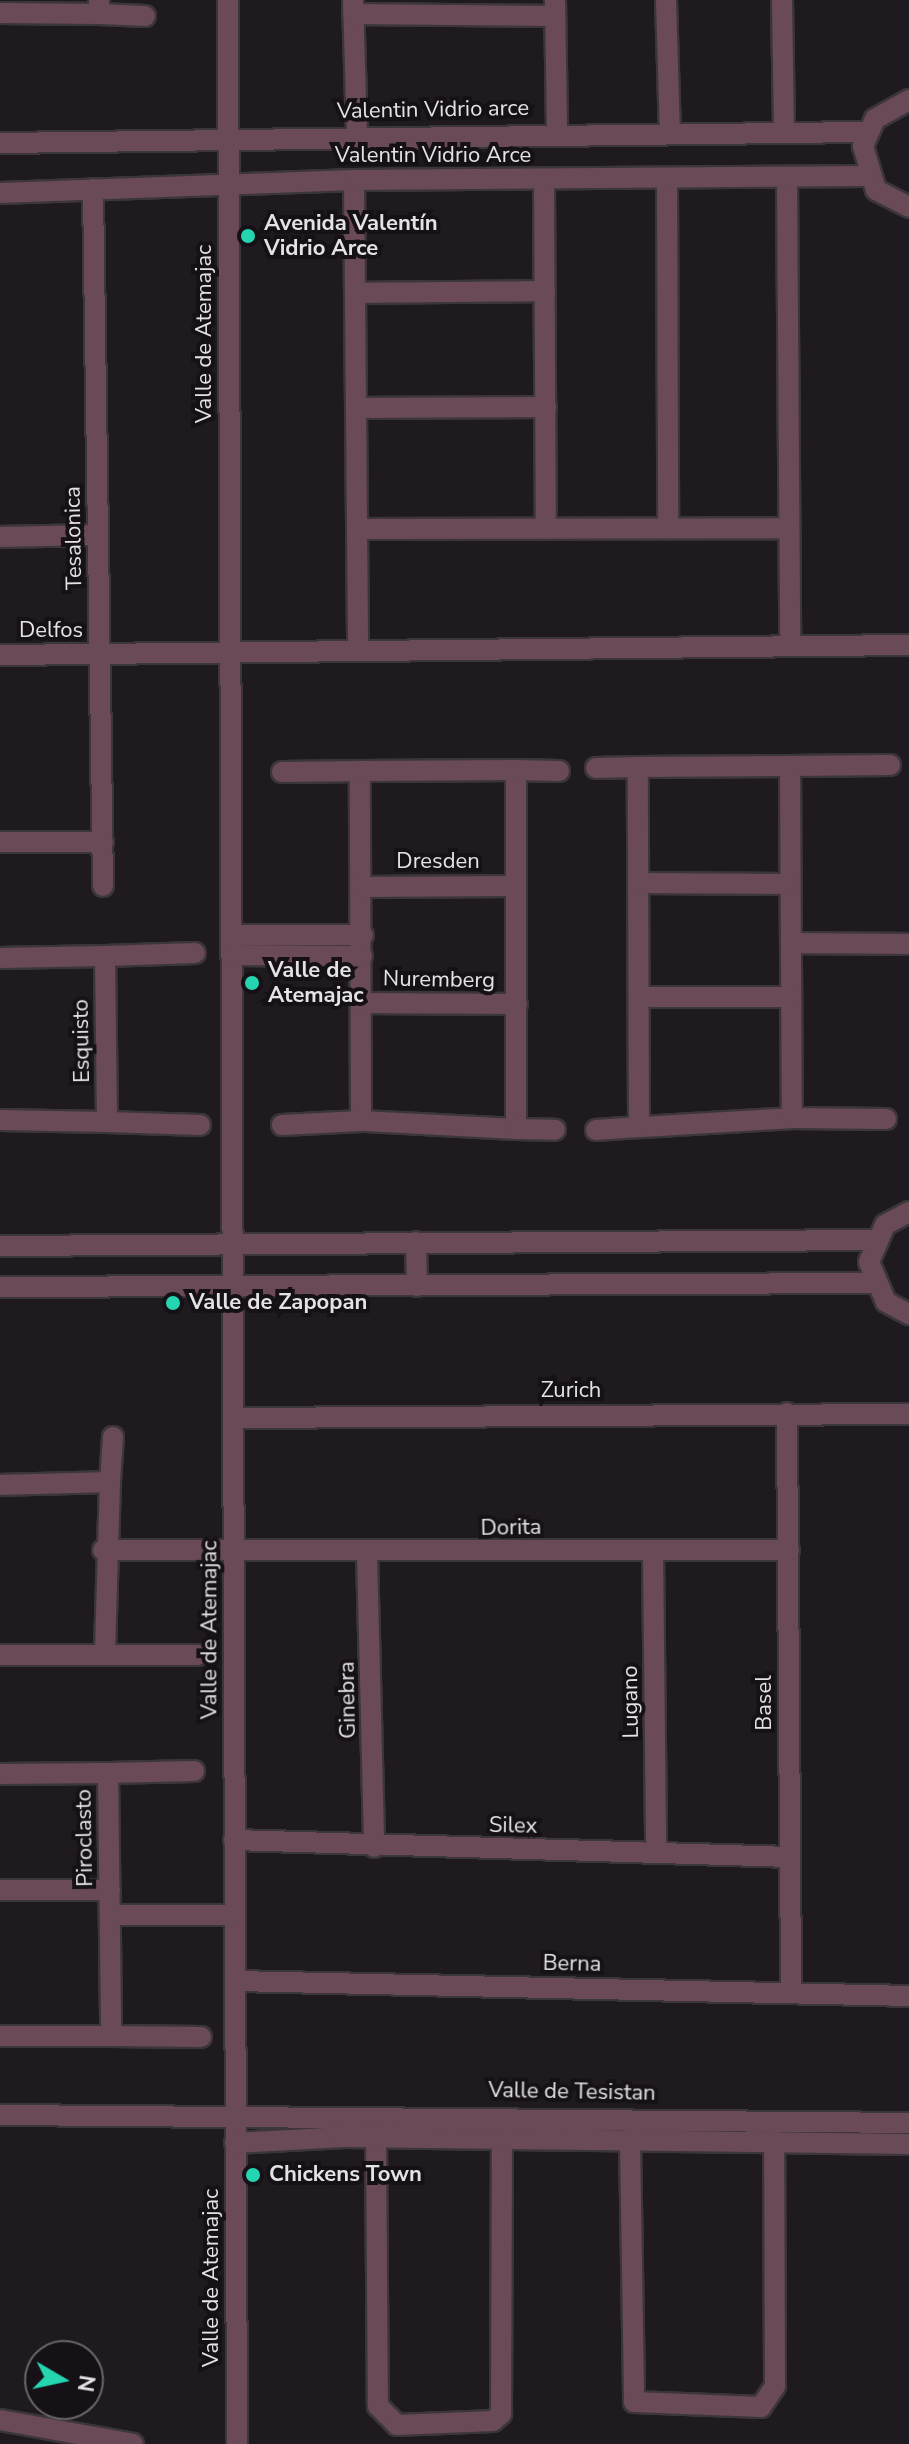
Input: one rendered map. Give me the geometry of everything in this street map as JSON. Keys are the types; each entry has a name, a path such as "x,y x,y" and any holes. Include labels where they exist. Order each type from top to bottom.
{"street":[{"name":"Valle de Atemajac","path":"228,0 237,2444"},
{"path":"666,0 670,132"},
{"path":"782,0 784,132"},
{"path":"0,13 99,7 145,16"},
{"path":"357,135 353,7 555,8 557,132"},
{"path":"909,100 886,108 867,132 867,176 888,200 909,207"},
{"name":"Valentin Vidrio arce","path":"0,143 557,132 867,132"},
{"name":"Valentin Vidrio Arce","path":"0,193 354,180 867,176"},
{"path":"667,178 668,526"},
{"path":"787,178 790,646"},
{"path":"354,180 359,408 358,649"},
{"path":"544,180 546,526"},
{"name":"Tesalonica","path":"93,189 103,886"},
{"path":"357,293 545,291"},
{"path":"359,408 546,407"},
{"path":"357,529 546,526 789,528"},
{"path":"0,537 97,535"},
{"name":"Delfos","path":"0,655 230,650 909,645"},
{"path":"596,768 890,765"},
{"path":"790,766 792,1118"},
{"path":"638,767 639,1127"},
{"path":"516,770 516,1129"},
{"path":"360,771 363,935 361,1121"},
{"path":"282,772 559,771"},
{"path":"0,842 103,842"},
{"path":"639,883 790,884"},
{"name":"Dresden","path":"361,887 516,886"},
{"path":"232,945 363,935"},
{"path":"791,943 909,944"},
{"path":"232,945 362,956"},
{"path":"0,958 195,953"},
{"name":"Esquisto","path":"105,956 107,1122"},
{"path":"640,997 791,997"},
{"name":"Nuremberg","path":"361,1003 517,1004"},
{"path":"596,1130 792,1118 886,1119"},
{"path":"0,1120 200,1125"},
{"path":"282,1125 361,1121 555,1130"},
{"path":"909,1212 885,1225 874,1240 873,1283 886,1302 909,1314"},
{"path":"0,1246 874,1240"},
{"path":"416,1242 417,1286"},
{"path":"0,1287 873,1283"},
{"name":"Basel","path":"787,1413 791,1993"},
{"name":"Zurich","path":"234,1418 909,1414"},
{"path":"105,1654 103,1550 113,1437"},
{"path":"0,1485 110,1482"},
{"name":"Dorita","path":"103,1550 367,1553 789,1550"},
{"name":"Lugano","path":"653,1550 656,1853"},
{"name":"Ginebra","path":"367,1553 374,1847"},
{"path":"0,1655 198,1655"},
{"path":"108,1773 194,1771"},
{"name":"Piroclasto","path":"0,1774 108,1773 111,2036"},
{"name":"Silex","path":"234,1840 374,1847 790,1857"},
{"path":"0,1890 110,1890"},
{"name":"Piroclasto","path":"110,1915 234,1915"},
{"name":"Berna","path":"235,1981 909,1996"},
{"path":"0,2036 201,2037"},
{"name":"Valle de Tesistan","path":"0,2115 235,2114 909,2123"},
{"path":"376,2137 378,2406 397,2425 493,2421 501,2414 502,2138"},
{"path":"235,2143 376,2137 909,2144"},
{"path":"630,2139 634,2402 761,2407 775,2386 774,2141"},
{"path":"0,2420 133,2444"}],"place":[{"name":"Avenida Valentín Vidrio Arce","path":"248,236"},
{"name":"Valle de Atemajac","path":"252,983"},
{"name":"Valle de Zapopan","path":"173,1303"},
{"name":"Chickens Town","path":"253,2175"}]}
